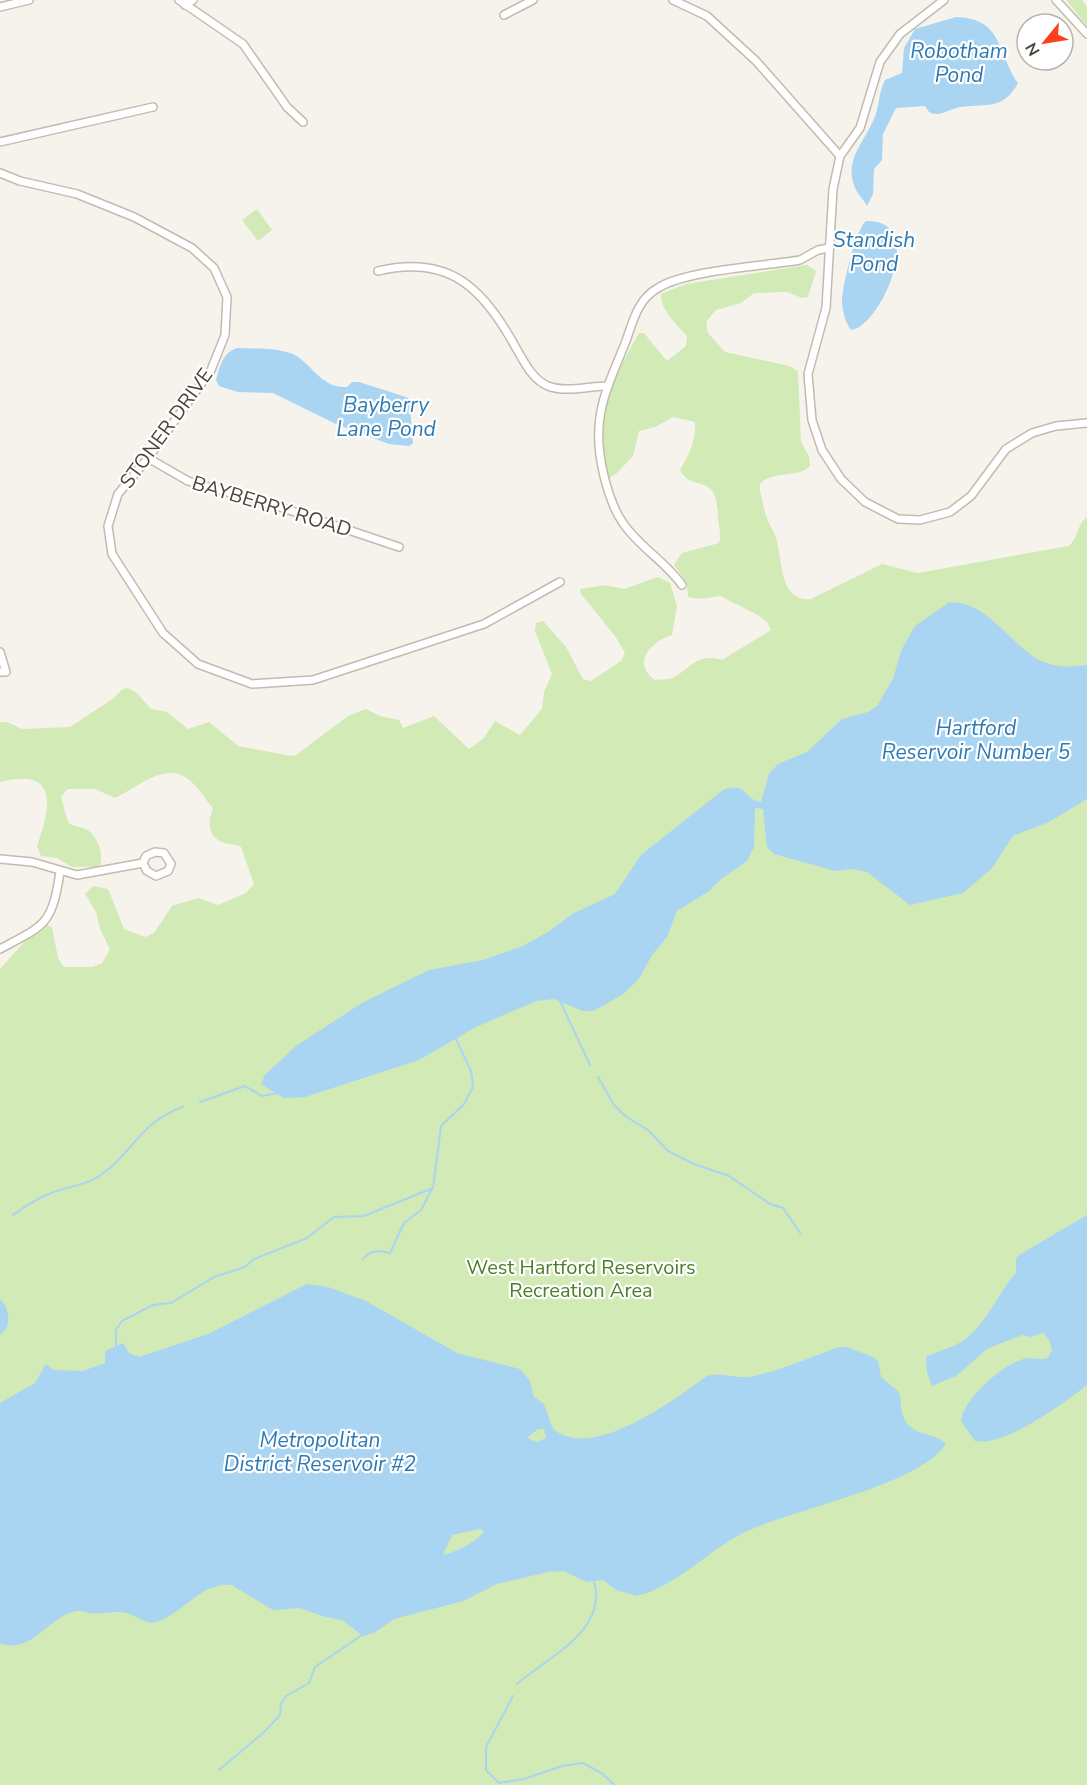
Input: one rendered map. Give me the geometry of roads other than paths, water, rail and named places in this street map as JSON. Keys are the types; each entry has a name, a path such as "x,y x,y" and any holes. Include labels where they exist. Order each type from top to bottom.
{"street":[{"path":"0,8 29,0"},
{"path":"182,3 193,0"},
{"path":"504,15 533,0"},
{"path":"673,0 707,16 756,61 840,156"},
{"path":"944,0 900,34 880,62 860,128 840,156 833,189 826,308 808,374 812,420 822,450 841,479 865,502 898,519 920,520 950,512 971,496 1006,449 1032,433 1056,426 1087,423"},
{"path":"1056,0 1087,34"},
{"path":"182,3 243,44 287,107 303,122"},
{"path":"0,142 153,107"},
{"name":"STONER DRIVE","path":"0,173 20,181 77,194 134,217 192,248 214,268 227,297 225,335 211,370 148,458 117,494 108,526 112,554 163,633 198,664 252,684 313,680 484,624 560,582"},
{"path":"682,585 670,568 623,523 609,495 597,447 597,422 608,386 641,303 657,288 677,278 800,260 818,250 829,248"},
{"path":"378,271 399,266 424,266 452,275 467,284 490,305 527,367 541,383 557,389 608,386"},
{"name":"BAYBERRY ROAD","path":"148,458 188,481 399,547"},
{"path":"0,652 3,672"},
{"path":"0,859 33,862 60,872 77,875 143,863"},
{"path":"0,949 42,927 56,901 60,872"}],"water":[{"name":"Robotham Pond","path":"956,17 971,19 991,30 1018,83 1005,99 998,103 965,106 936,114 929,112 925,106 896,108 883,134 882,160 874,169 873,194 867,206 856,190 853,180 853,162 875,116 885,80 902,73 904,48 915,29"},
{"name":"Standish Pond","path":"866,221 885,225 895,237 897,254 893,274 885,294 874,312 862,325 851,330 844,313 842,296 854,247"},
{"name":"Bayberry Lane Pond","path":"237,348 273,349 293,354 330,384 347,387 352,382 359,382 409,398 413,443 409,446 389,444 336,424 273,393 238,392 219,386 216,380 222,361 228,353"},
{"name":"Hartford Reservoir Number 5","path":"948,603 961,603 986,615 1019,645 1041,661 1064,666 1087,665 1087,799 1049,822 1013,836 992,868 963,893 910,905 867,872 851,869 835,871 774,854 767,847 763,809 755,808 754,847 747,861 721,879 709,891 677,911 667,937 652,955 639,979 623,994 594,1011 583,1011 554,999 536,1001 476,1027 419,1060 305,1097 284,1098 261,1084 265,1075 296,1046 362,1003 429,970 483,960 523,946 551,930 572,914 615,894 641,855 723,790 741,789 755,801 761,802 769,774 778,764 807,752 842,719 868,712 877,706 893,679 901,651 915,626"},
{"path":"1087,1215 1087,1385 1018,1431 987,1441 975,1441 961,1421 968,1403 994,1376 1013,1363 1031,1358 1048,1358 1052,1350 1049,1339 1043,1333 1030,1337 1022,1335 987,1349 956,1376 932,1386 927,1373 926,1357 959,1343 975,1330 1016,1273 1016,1259 1019,1255"},
{"name":"Metropolitan District Reservoir #2","path":"307,1284 328,1287 366,1301 457,1353 520,1369 530,1381 533,1396 544,1404 553,1429 570,1437 589,1438 632,1424 707,1376 754,1376 786,1367 839,1347 847,1347 878,1361 881,1377 899,1392 903,1416 911,1428 946,1444 931,1459 882,1484 743,1533 666,1584 637,1596 616,1590 603,1580 587,1582 564,1571 548,1572 497,1584 463,1601 394,1619 374,1633 363,1636 342,1620 300,1608 273,1610 232,1585 221,1585 202,1593 176,1612 156,1622 148,1622 122,1612 76,1611 66,1614 21,1644 11,1646 0,1643 0,1403 35,1383 46,1364 54,1370 83,1371 105,1363 105,1351 123,1343 129,1353 139,1357 208,1334","holes":["538,1429 544,1429 546,1438 537,1442 527,1438","479,1529 484,1531 477,1539 443,1555 452,1535"]},
{"path":"0,1299 8,1312 8,1322 4,1332 0,1335"}],"waterway":[{"path":"559,999 590,1065"},
{"path":"116,1347 116,1330 122,1321 153,1305 171,1303 214,1277 245,1267 254,1259 307,1238 334,1217 364,1216 433,1188 441,1126 464,1104 473,1087 471,1071 455,1037"},
{"path":"598,1077 614,1105 625,1116 648,1130 668,1151 694,1164 729,1176 770,1204 783,1208 801,1234"},
{"path":"200,1102 245,1086 262,1096 278,1093"},
{"path":"13,1215 44,1196 98,1177 110,1168 156,1121 183,1107"},
{"path":"363,1259 375,1252 390,1253 404,1223 421,1210 432,1189"},
{"path":"517,1684 559,1653 584,1628 592,1614 596,1599 594,1581"},
{"path":"219,1770 264,1732 280,1715 281,1704 286,1696 309,1683 315,1667 362,1635"},
{"path":"513,1696 486,1747 486,1770 499,1783 524,1779 562,1766 583,1763 603,1774 614,1785"}],"park label":[{"name":"West Hartford Reservoirs Recreation Area","path":"581,1278"}]}
